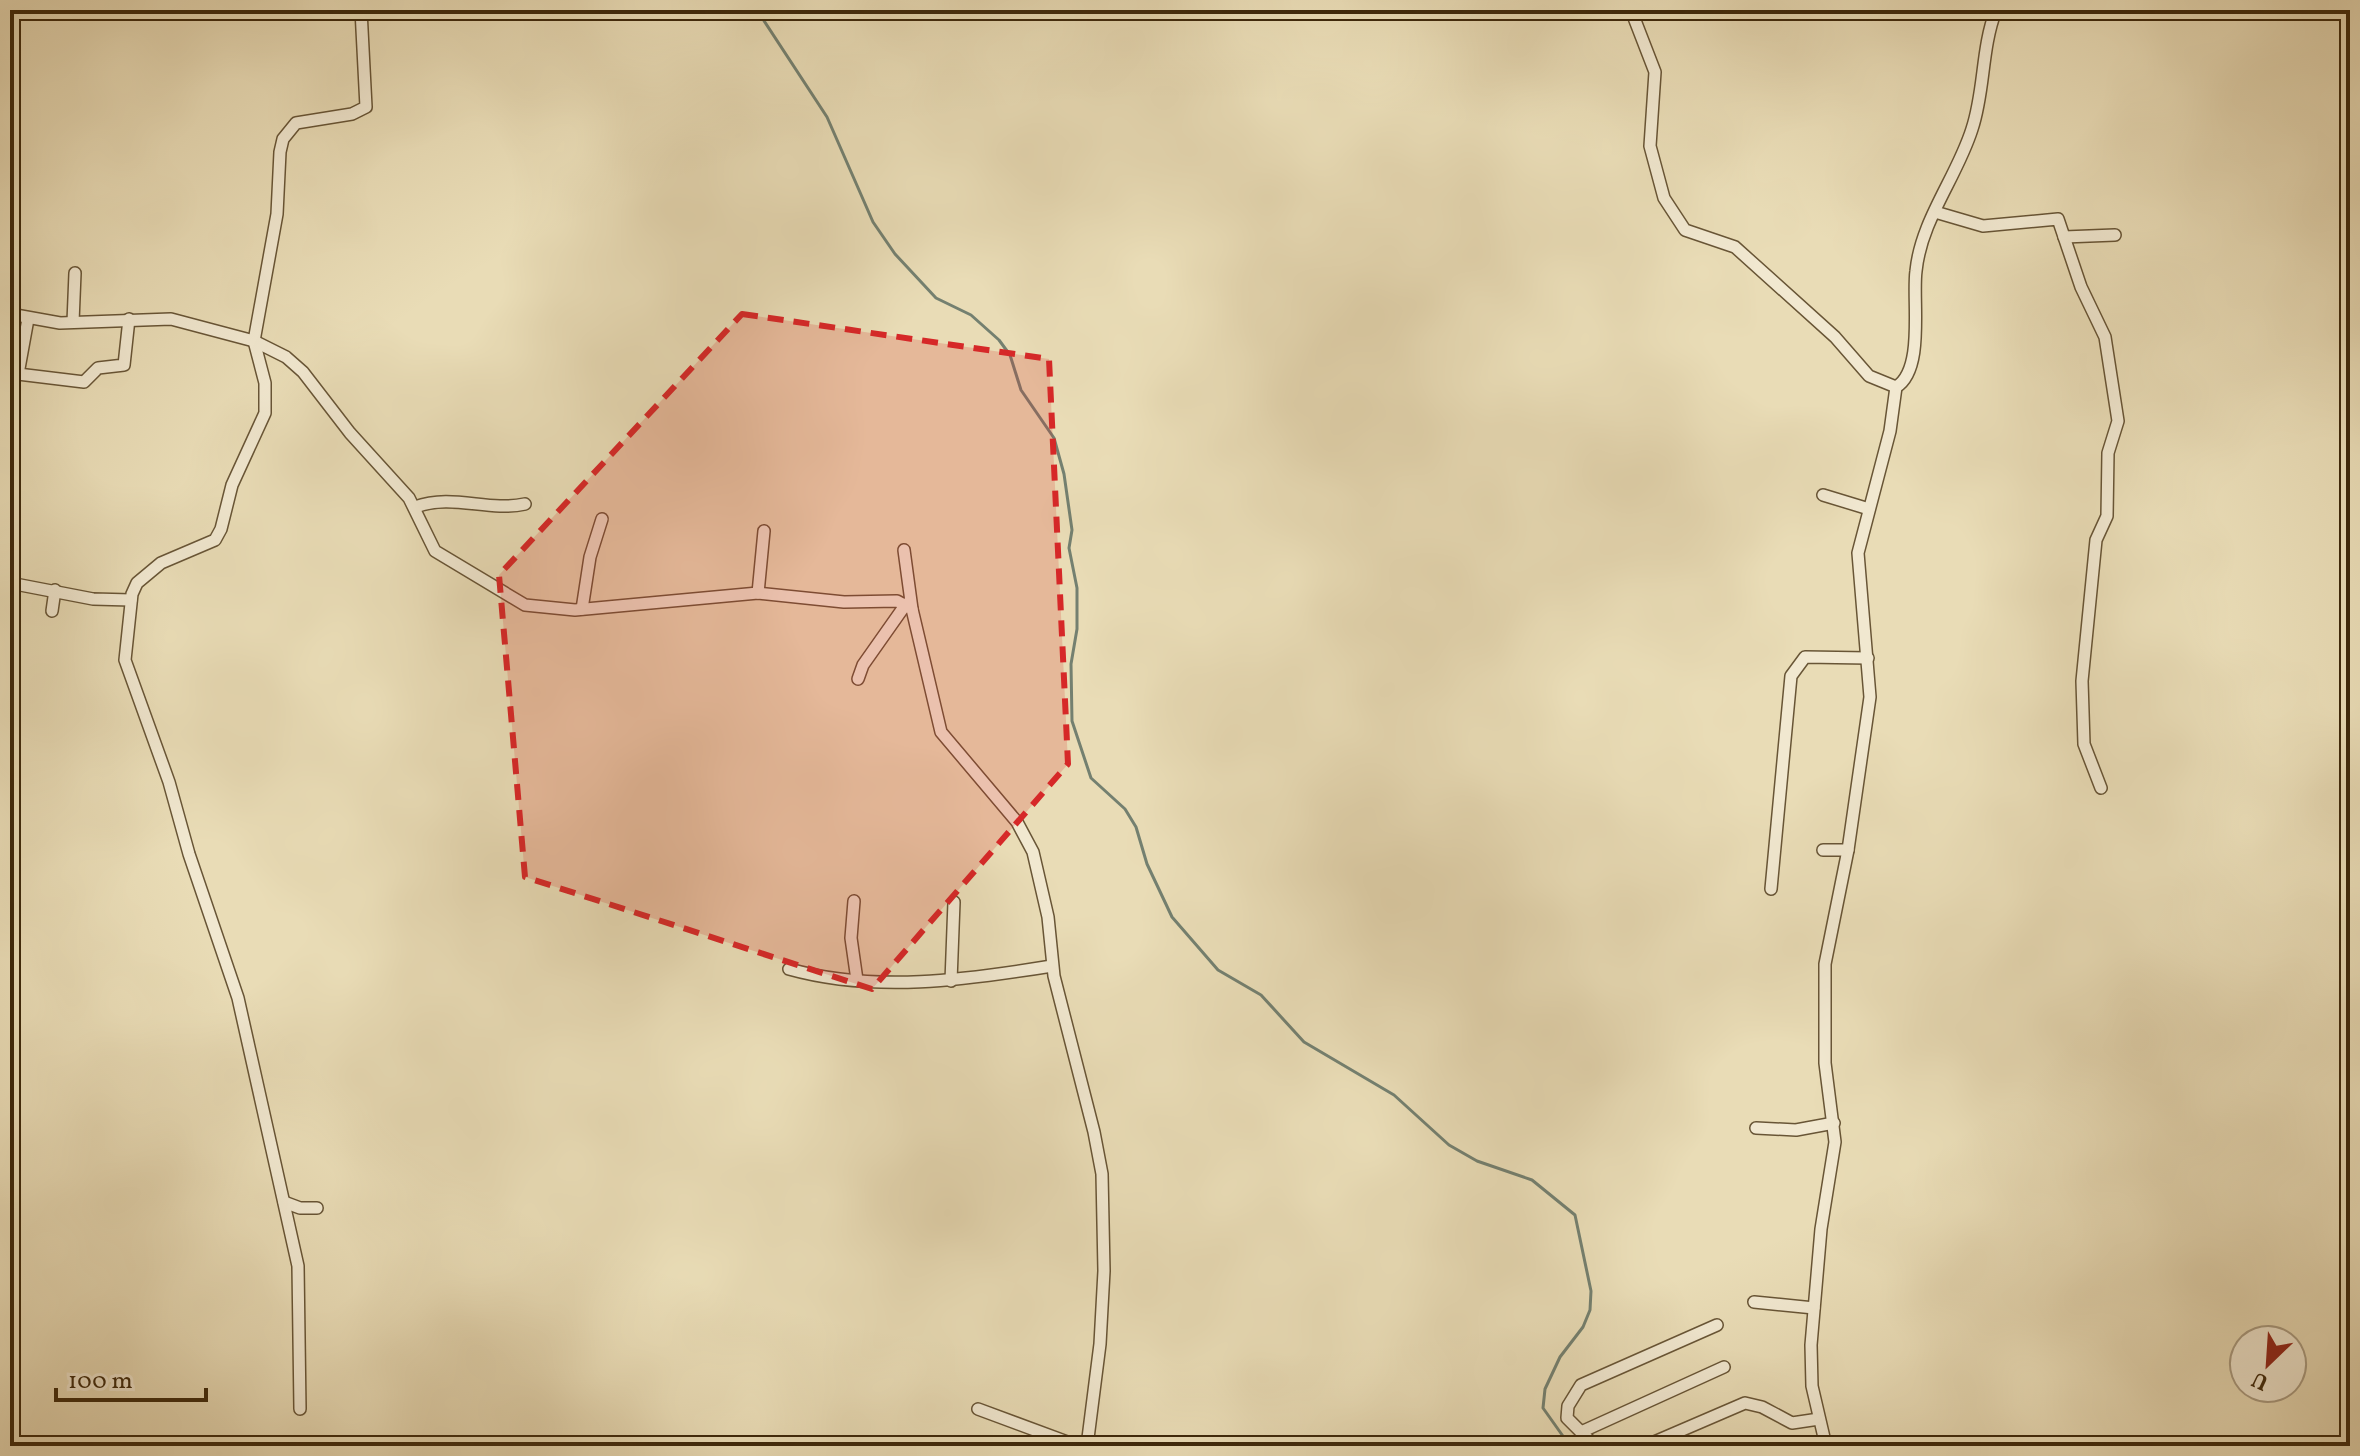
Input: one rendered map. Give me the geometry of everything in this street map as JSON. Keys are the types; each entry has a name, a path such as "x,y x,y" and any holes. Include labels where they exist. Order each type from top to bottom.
{"street":[{"path":"300,1409 298,1266 238,998 189,854 169,782 125,660 131,600 137,583 161,563 208,545 221,529 232,485 265,413 265,383 254,341 277,214 283,139 296,123 352,114 366,107 361,10"},
{"path":"1631,10 1655,72 1649,133 1653,166 1677,222 1689,232 1722,239 1735,247 1835,337 1869,376 1896,387"},
{"path":"1896,387 1904,382 1910,366 1917,312 1916,271 1935,212 1972,130 1984,50 1996,10"},
{"path":"1935,212 1983,226 2055,218 2060,221 2087,301 2105,337 2118,421 2108,453 2107,516 2096,540 2082,681 2084,744 2101,788"},
{"path":"2064,237 2115,235"},
{"path":"73,322 75,273"},
{"path":"10,314 28,319 73,322 171,319 254,341 286,357 303,372 415,507 435,551 509,598 535,607 582,609 758,593 909,607"},
{"path":"28,319 18,374 84,382 98,368 124,365 129,319"},
{"path":"1826,1446 1811,1365 1821,1229 1835,1142 1825,1063 1825,964 1848,850 1870,697 1857,575 1858,553 1890,431 1896,387"},
{"path":"1823,495 1869,509"},
{"path":"415,507 453,499 502,508 525,504"},
{"path":"582,609 590,557 602,519"},
{"path":"758,593 764,531"},
{"path":"904,550 909,607 941,732 1028,839 1046,905 1052,966 1102,1174 1100,1344 1087,1446"},
{"path":"10,583 93,599 131,600"},
{"path":"52,611 55,590"},
{"path":"858,679 863,665 909,607"},
{"path":"1771,889 1791,676 1805,657 1868,658"},
{"path":"1823,850 1848,850"},
{"path":"854,901 851,938 857,980"},
{"path":"951,981 954,902"},
{"path":"789,969 820,978 951,981 1052,966"},
{"path":"1756,1128 1796,1130 1834,1123"},
{"path":"284,1202 300,1208 317,1208"},
{"path":"1754,1302 1814,1308"},
{"path":"1595,1446 1567,1418 1568,1406 1581,1385 1717,1325"},
{"path":"1581,1432 1724,1367"},
{"path":"1645,1446 1745,1403 1762,1407 1792,1423 1819,1419"},
{"path":"978,1409 1078,1446"}],"highlighted area":[{"path":"742,314 1049,359 1068,764 872,989 525,877 499,575"}],"waterway":[{"path":"757,10 827,117 873,222 895,254 936,298 971,315 999,340 1010,355 1021,390 1054,438 1064,474 1072,530 1069,548 1077,588 1077,629 1071,664 1072,721 1091,778 1125,809 1136,827 1147,864 1172,917 1218,970 1261,995 1304,1042 1394,1095 1449,1145 1477,1161 1532,1180 1575,1215 1591,1291 1590,1310 1583,1327 1560,1357 1545,1389 1543,1408 1570,1446"}]}
